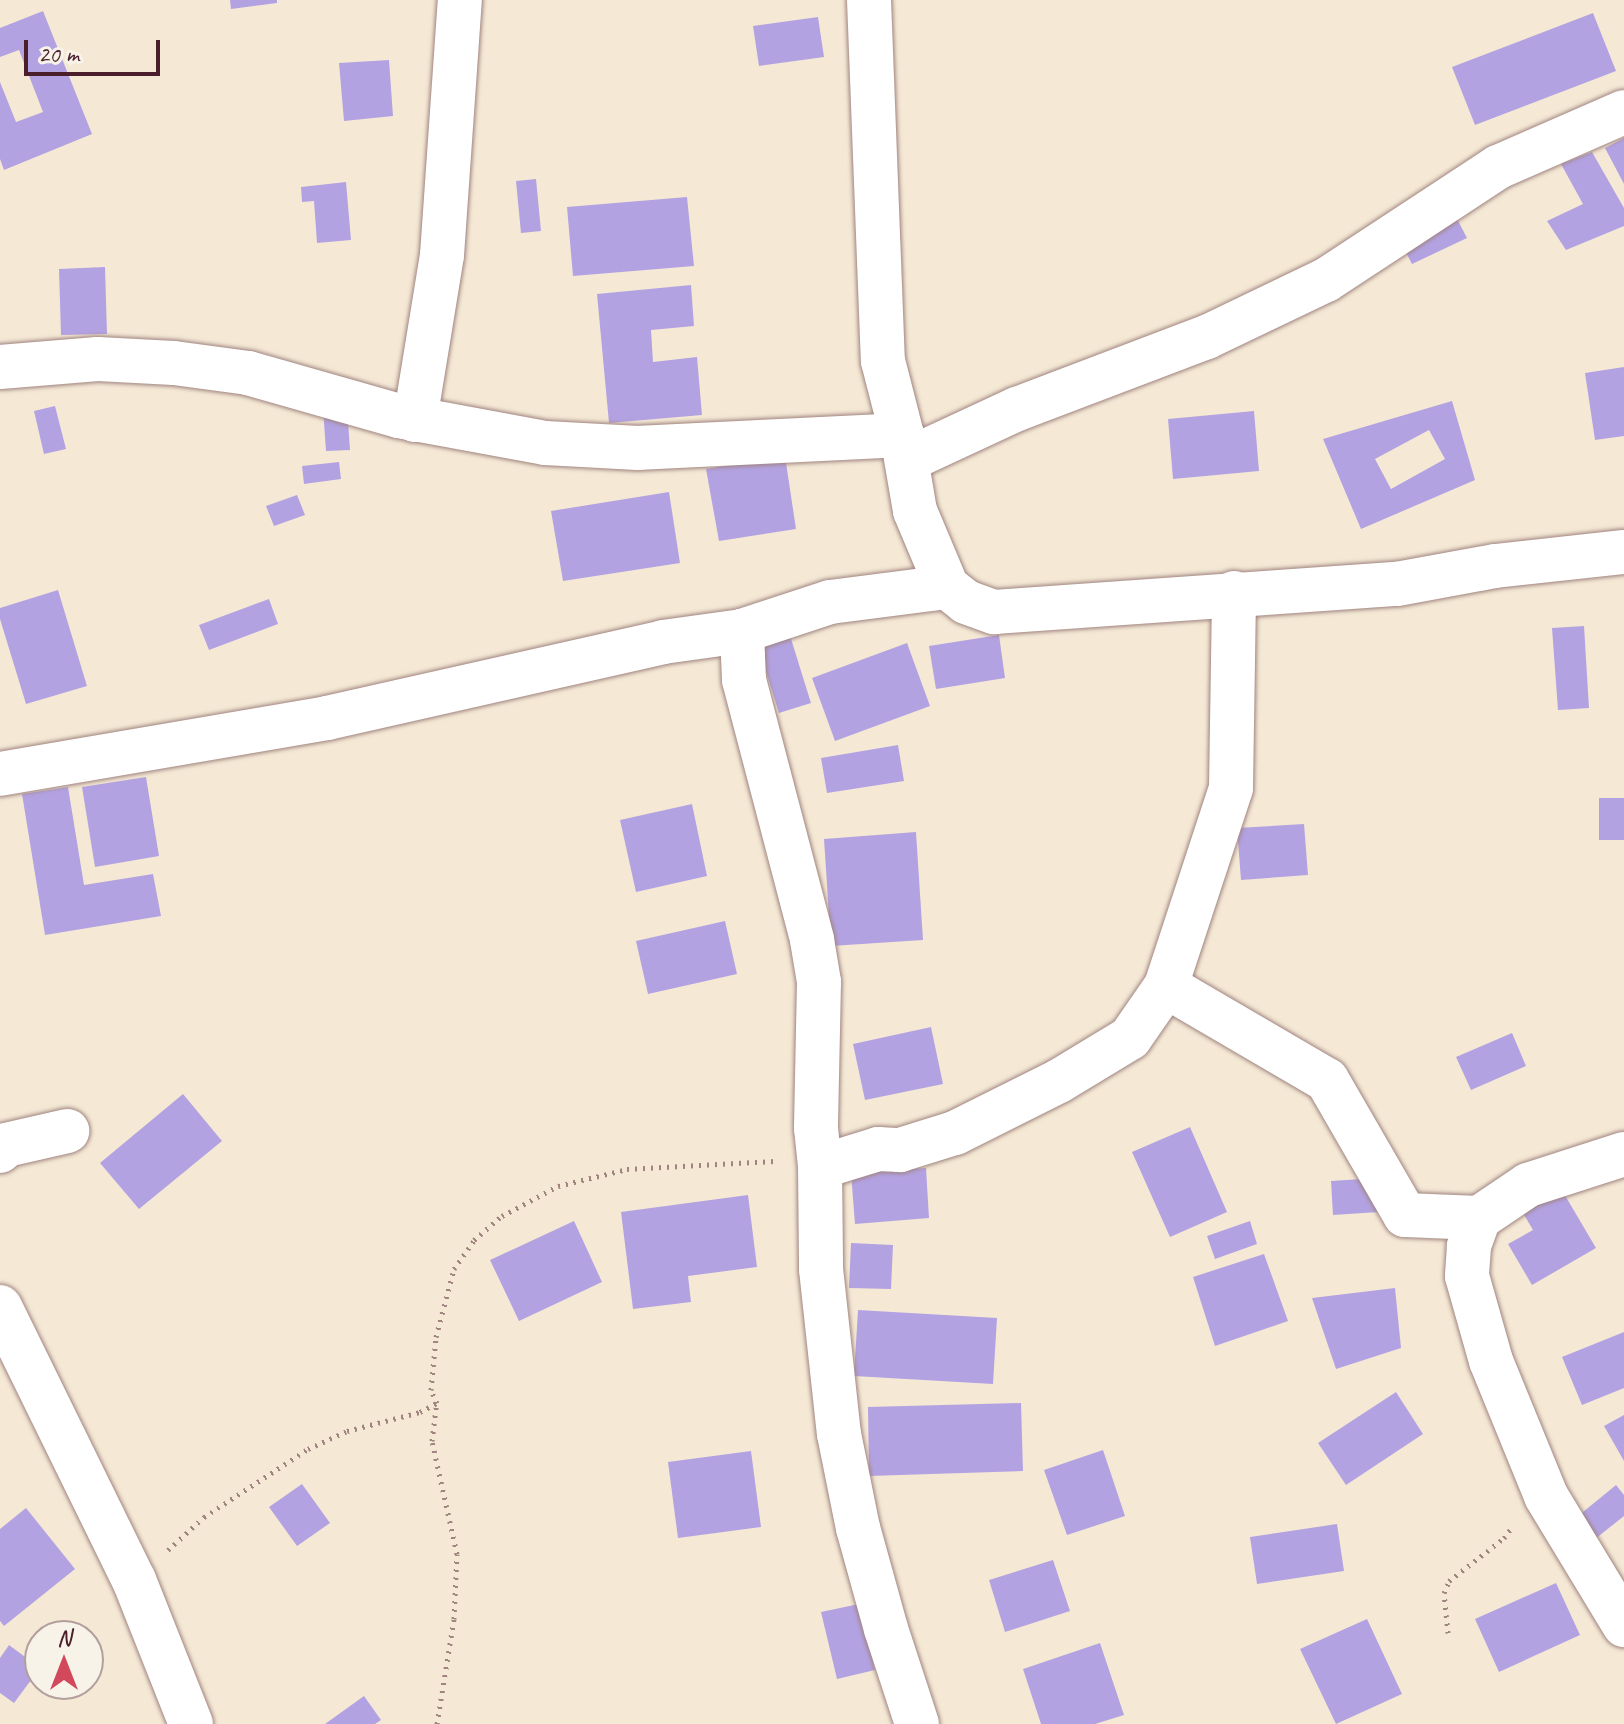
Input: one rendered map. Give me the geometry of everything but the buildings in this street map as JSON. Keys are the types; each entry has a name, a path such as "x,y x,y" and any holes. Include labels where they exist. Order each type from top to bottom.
{"street":[{"path":"415,420 442,255 460,0"},
{"path":"869,0 883,361 904,447 915,511 947,587 966,602 994,612 1397,584 1495,566 1624,552"},
{"path":"0,367 98,359 174,363 248,373 415,420 545,443 638,448 904,447 1207,337 1326,280 1498,167 1624,112"},
{"path":"0,774 327,718 663,642 742,631 830,602 947,587"},
{"path":"820,1167 878,1149 900,1150 955,1133 1059,1081 1130,1038 1166,986 1231,788 1234,593"},
{"path":"742,631 744,680 812,940 819,982 816,1128 820,1167 821,1269 839,1434 858,1528 917,1724"},
{"path":"1166,986 1327,1080 1405,1215 1479,1218 1528,1185 1624,1154"},
{"path":"0,1151 6,1145 67,1131"},
{"path":"1479,1218 1469,1246 1467,1276 1491,1361 1546,1496 1624,1625"},
{"path":"0,1307 134,1580 191,1724"}],"path":[{"path":"437,1724 454,1619 457,1554 432,1441 437,1403 431,1390 443,1298 454,1269 474,1240 502,1216 558,1186 627,1169 761,1160 820,1167"},
{"path":"134,1580 204,1517 308,1449 347,1431 420,1412 437,1403"},
{"path":"1448,1633 1444,1593 1449,1581 1504,1538 1516,1521 1531,1459"}]}
